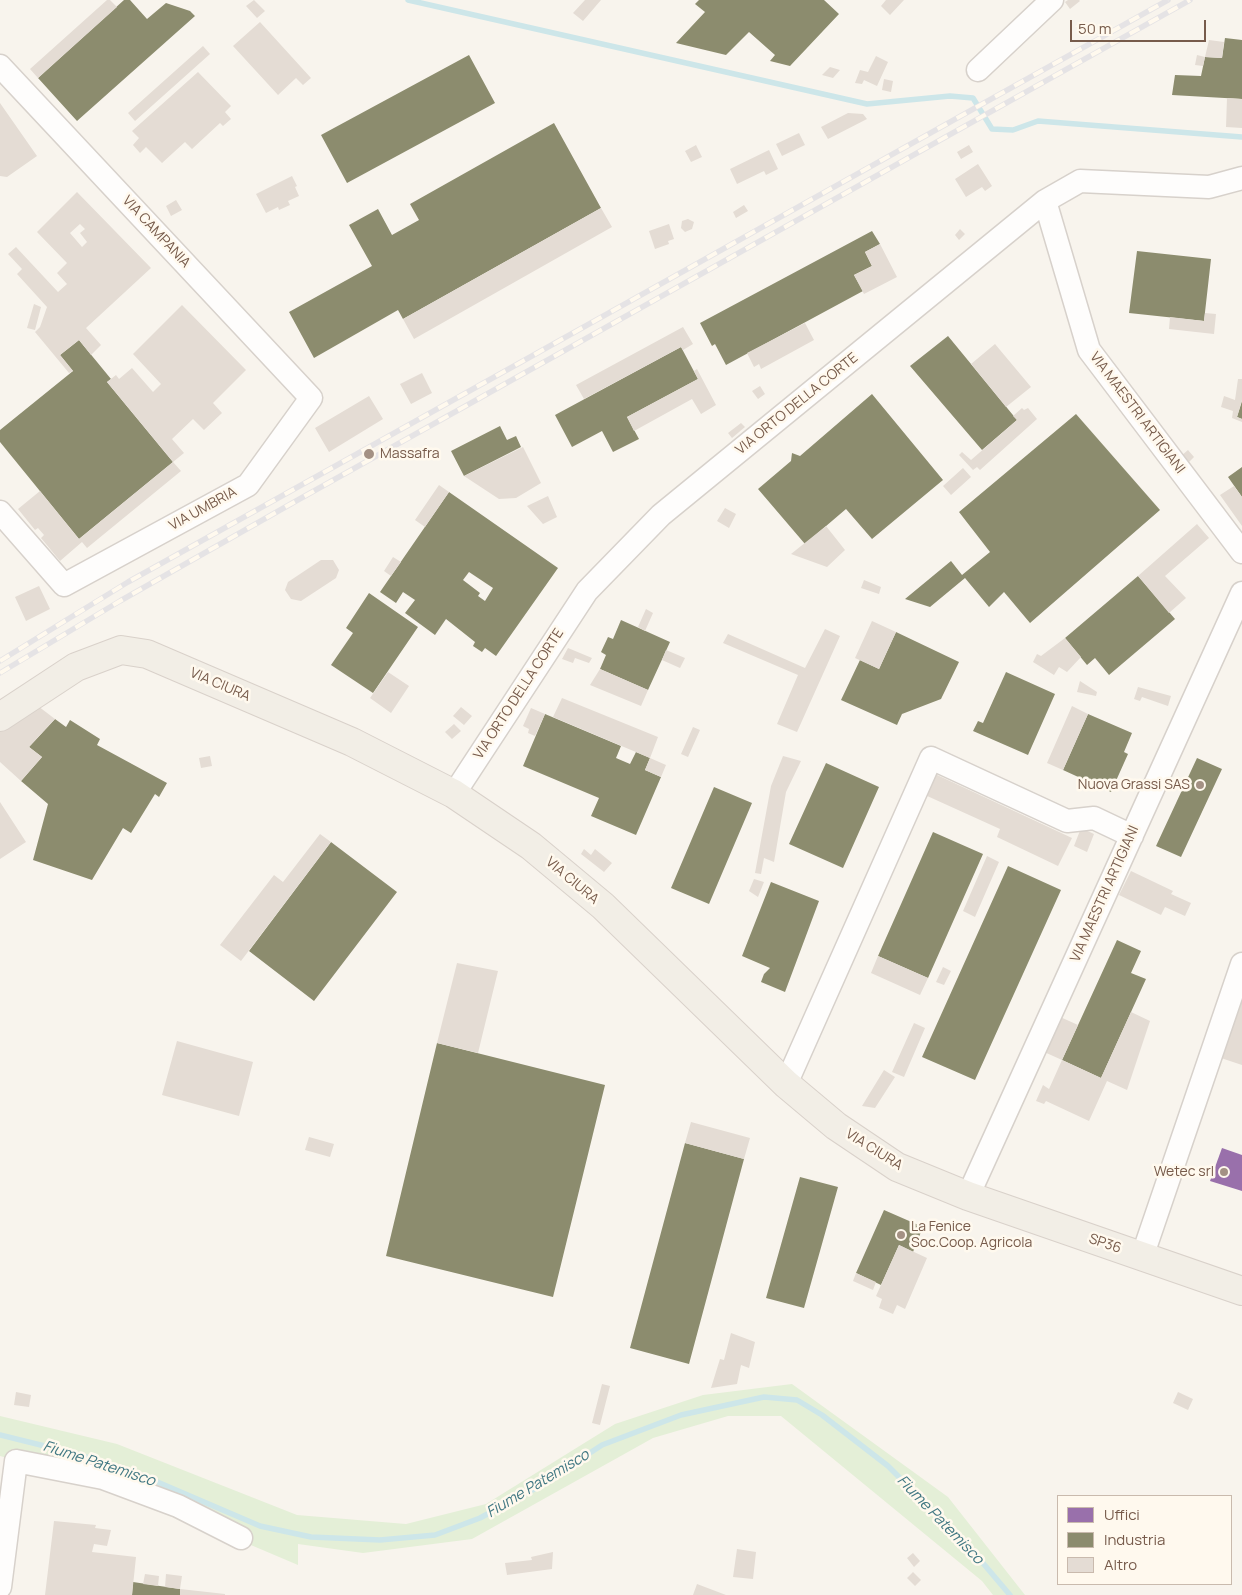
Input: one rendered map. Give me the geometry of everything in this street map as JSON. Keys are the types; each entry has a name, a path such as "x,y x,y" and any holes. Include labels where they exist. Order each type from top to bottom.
{"main road":[{"name":"VIA CIURA","path":"0,716 76,666 121,650 147,654 352,742 454,794 531,846 603,906 786,1084 836,1126 897,1167 968,1196"},
{"name":"SP36","path":"968,1196 1242,1291"}],"street":[{"path":"978,70 1052,0"},
{"name":"VIA CAMPANIA","path":"0,66 311,398"},
{"name":"VIA ORTO DELLA CORTE","path":"454,794 586,591 654,522 1045,201 1080,181 1209,187 1242,178"},
{"name":"VIA MAESTRI ARTIGIANI","path":"1045,201 1089,350 1242,552"},
{"name":"VIA UMBRIA","path":"0,512 64,585 248,485 311,398"},
{"name":"VIA MAESTRI ARTIGIANI","path":"968,1196 1242,593"},
{"path":"786,1084 931,758 1067,821 1094,818 1132,836"},
{"path":"1142,1257 1242,964"},
{"path":"0,1587 16,1461 104,1478 178,1506 241,1538"}],"green space":[{"path":"792,1384 948,1497 1025,1595 993,1595 982,1581 781,1416 728,1416 653,1438 472,1539 363,1553 298,1544 298,1565 114,1487 0,1456 0,1416 117,1444 297,1515 406,1524 486,1504 615,1424 703,1395"}],"building: Uffici":[{"path":"1222,1148 1242,1155 1242,1191 1210,1181"}],"building: Industria":[{"path":"124,0 130,0 147,19 166,3 190,11 195,16 77,121 38,78"},
{"path":"699,0 824,0 839,14 790,66 770,61 775,55 749,32 726,55 676,43 705,12 695,4"},
{"path":"1225,38 1242,40 1242,99 1172,95 1175,75 1201,76 1205,57 1222,58"},
{"path":"469,55 495,103 347,183 321,135"},
{"path":"554,123 601,208 403,319 398,310 314,358 289,312 372,266 349,225 378,209 392,235 419,220 410,204"},
{"path":"872,231 880,244 865,252 872,266 854,275 863,291 726,365 715,344 712,346 700,323"},
{"path":"1137,251 1211,259 1204,321 1129,313"},
{"path":"948,336 1017,420 982,450 910,366"},
{"path":"79,340 111,379 107,382 173,462 79,539 0,442 0,430 73,371 60,355"},
{"path":"681,347 698,379 627,417 639,439 613,452 602,431 572,447 555,415"},
{"path":"872,394 943,480 872,539 846,509 805,544 758,489 791,461 792,453 800,456"},
{"path":"1242,401 1242,419 1237,417"},
{"path":"1076,414 1160,510 1030,623 1004,592 989,607 965,578 930,607 905,599 951,561 962,575 990,552 959,512"},
{"path":"500,426 507,440 516,436 521,447 464,476 451,451"},
{"path":"1242,467 1242,497 1228,477"},
{"path":"449,492 558,568 496,656 485,648 482,652 473,646 475,642 446,619 435,635 405,613 415,600 403,592 396,603 380,592","holes":["469,572 493,588 485,601 478,596 480,593 463,580"]},
{"path":"1138,576 1175,619 1109,675 1095,658 1087,665 1065,638"},
{"path":"369,593 418,627 373,693 331,665 353,633 346,628"},
{"path":"621,620 670,642 648,690 600,669 606,655 601,652 608,637 613,639"},
{"path":"896,632 959,662 941,699 902,714 897,725 841,700 860,660 879,669"},
{"path":"1006,672 1055,694 1028,755 973,731 978,721 983,723"},
{"path":"545,714 621,746 616,758 630,764 636,752 650,758 645,770 661,777 636,835 591,816 599,798 523,766"},
{"path":"1088,714 1132,733 1124,752 1128,754 1111,792 1063,770"},
{"path":"55,719 66,727 70,720 100,739 97,745 167,783 159,797 155,794 131,833 123,828 92,880 33,860 48,804 21,781 42,757 29,747"},
{"path":"1197,758 1222,769 1181,857 1156,846"},
{"path":"826,763 879,787 843,868 789,844"},
{"path":"714,787 752,803 709,904 671,888"},
{"path":"933,832 983,854 928,978 878,956"},
{"path":"331,842 397,892 314,1001 249,951"},
{"path":"1008,866 1061,890 975,1080 922,1057"},
{"path":"771,882 819,901 785,992 761,982 764,974 770,968 742,956"},
{"path":"1117,940 1141,951 1131,973 1146,979 1101,1078 1062,1060"},
{"path":"437,1043 605,1085 553,1297 386,1256"},
{"path":"685,1143 744,1159 689,1364 630,1348"},
{"path":"800,1177 838,1187 804,1308 766,1298"},
{"path":"884,1210 923,1227 913,1252 899,1245 881,1285 856,1273"},
{"path":"133,1582 180,1589 180,1595 132,1595"}],"building: Altro":[{"path":"107,0 110,0 117,7 38,78 30,69"},
{"path":"254,0 265,11 257,18 246,6"},
{"path":"585,0 601,0 583,21 573,13"},
{"path":"886,0 904,0 890,15 881,6"},
{"path":"1068,0 1080,1 1070,9 1065,2"},
{"path":"260,22 311,78 303,85 296,78 278,95 233,46"},
{"path":"1209,40 1224,42 1222,58 1205,57"},
{"path":"203,46 210,54 135,121 128,113"},
{"path":"1197,55 1205,57 1203,66 1195,65"},
{"path":"876,56 888,62 877,86 864,80 862,84 855,83 860,70 868,72"},
{"path":"830,67 840,70 833,78 822,75"},
{"path":"198,72 231,106 225,112 231,119 223,126 220,123 192,149 185,142 162,163 146,147 140,153 133,145 139,138 132,131"},
{"path":"884,79 893,81 891,92 882,90"},
{"path":"1227,98 1242,99 1242,128 1226,127"},
{"path":"0,103 37,156 7,177 0,176"},
{"path":"848,113 863,114 867,119 828,139 821,127"},
{"path":"799,133 805,145 782,156 776,144"},
{"path":"696,145 702,157 691,162 685,151"},
{"path":"969,145 973,152 961,159 957,152"},
{"path":"769,150 778,169 766,175 764,171 737,184 730,169"},
{"path":"978,164 992,186 985,191 982,187 966,197 955,179"},
{"path":"292,176 299,196 288,201 290,205 279,210 278,207 266,213 256,194"},
{"path":"77,192 151,268 86,328 101,345 91,355 79,340 60,355 73,371 69,373 35,332 40,327 47,307 17,274 22,269 8,254 16,247 58,292 67,284 57,273 67,263 37,232","holes":["80,224 85,229 80,233 87,242 82,247 70,233"]},
{"path":"176,200 182,210 171,216 166,206"},
{"path":"744,205 748,211 736,218 733,212"},
{"path":"601,208 612,227 414,339 403,319"},
{"path":"688,219 694,222 692,229 685,232 681,228 682,221"},
{"path":"669,224 674,239 668,241 669,244 655,249 649,231"},
{"path":"960,229 965,234 959,240 955,235"},
{"path":"880,244 897,277 864,294 854,275 872,266 865,252"},
{"path":"34,304 41,307 35,330 27,328"},
{"path":"182,305 246,370 213,403 222,413 204,430 193,419 172,439 184,453 173,462 107,382 116,375 119,379 132,368 153,392 161,384 133,354"},
{"path":"1205,313 1216,314 1214,334 1169,329 1170,317 1204,321"},
{"path":"805,323 814,340 761,369 759,364 754,367 747,353"},
{"path":"683,327 693,344 683,350 681,347 584,399 576,385"},
{"path":"995,344 1031,387 1006,407 971,364"},
{"path":"697,369 716,405 701,414 692,399 634,431 627,417 698,379 694,371"},
{"path":"422,373 432,393 411,404 400,384"},
{"path":"1238,379 1242,379 1242,400 1237,417 1242,419 1242,422 1232,418 1233,411 1221,407 1224,396 1235,400"},
{"path":"760,386 765,394 758,399 752,391"},
{"path":"369,396 383,419 329,452 315,428"},
{"path":"1022,408 1024,410 1028,408 1037,419 980,470 977,467 973,470 959,455 962,452 971,460 1017,420 1013,416"},
{"path":"741,423 745,427 732,438 728,433"},
{"path":"523,447 541,483 516,498 499,499 464,476"},
{"path":"1188,450 1194,457 1187,464 1181,456"},
{"path":"173,462 181,471 87,548 82,542 60,561 41,538 44,535 38,528 35,530 18,509 40,491 79,539"},
{"path":"963,468 971,477 951,495 943,486"},
{"path":"439,485 449,492 425,527 415,520"},
{"path":"1234,486 1242,497 1242,526 1220,495"},
{"path":"548,496 557,517 543,524 527,506"},
{"path":"725,508 736,514 729,528 717,521"},
{"path":"1197,524 1209,538 1165,576 1186,598 1169,613 1138,576"},
{"path":"826,526 845,550 827,567 791,554"},
{"path":"393,557 401,562 391,576 384,571"},
{"path":"321,560 333,560 339,570 336,578 301,601 291,599 285,590 288,582"},
{"path":"864,580 881,587 879,594 861,588"},
{"path":"39,586 50,609 26,621 15,597"},
{"path":"646,609 653,613 645,631 638,627"},
{"path":"872,621 896,632 879,669 855,658"},
{"path":"825,629 840,636 797,732 777,724 798,675 723,643 728,634 805,668"},
{"path":"1065,638 1081,657 1067,672 1059,667 1054,675 1033,662 1037,654 1041,656"},
{"path":"568,648 592,658 589,663 575,658 573,663 562,659"},
{"path":"666,650 685,658 680,668 662,660"},
{"path":"600,669 648,690 641,706 590,685"},
{"path":"388,672 409,686 391,713 370,698"},
{"path":"1080,681 1097,692 1096,696 1077,692"},
{"path":"1138,687 1171,696 1168,706 1142,697 1140,701 1134,699"},
{"path":"562,698 658,737 650,758 553,717"},
{"path":"34,703 55,719 29,747 42,757 21,781 0,762 0,731 8,721"},
{"path":"1072,706 1088,714 1063,770 1047,763"},
{"path":"461,707 472,716 464,725 453,716"},
{"path":"531,708 545,714 535,736 528,733 529,729 523,726"},
{"path":"454,724 461,731 452,739 445,732"},
{"path":"693,727 700,730 688,757 681,754"},
{"path":"210,756 212,766 201,768 199,758"},
{"path":"783,756 801,761 786,792 774,862 764,858 761,874 755,873 771,786"},
{"path":"650,758 666,765 661,777 645,770"},
{"path":"935,774 1072,838 1058,866 997,837 1000,829 925,795"},
{"path":"0,802 26,842 0,859"},
{"path":"1081,828 1094,834 1087,852 1074,846"},
{"path":"320,834 331,842 241,961 220,945 274,875 283,882"},
{"path":"584,849 591,855 595,849 612,863 604,872 581,854"},
{"path":"987,856 999,862 975,917 963,911"},
{"path":"1131,871 1173,891 1171,894 1191,903 1185,916 1165,907 1161,915 1119,895"},
{"path":"754,879 764,882 758,897 749,891"},
{"path":"878,956 928,978 920,995 871,973"},
{"path":"457,963 498,971 478,1053 437,1043"},
{"path":"943,967 951,971 944,985 936,982"},
{"path":"1242,995 1242,1065 1221,1058"},
{"path":"1131,1012 1150,1021 1127,1090 1107,1081 1089,1121 1046,1101 1044,1104 1036,1101 1043,1085 1049,1089 1062,1060 1101,1078"},
{"path":"1058,1016 1078,1025 1062,1060 1042,1051"},
{"path":"914,1023 925,1028 904,1077 892,1072"},
{"path":"177,1041 253,1062 239,1116 162,1095"},
{"path":"884,1070 895,1077 875,1108 862,1106"},
{"path":"691,1122 750,1138 744,1159 685,1143"},
{"path":"309,1137 334,1144 330,1157 305,1150"},
{"path":"899,1245 927,1258 905,1309 897,1305 893,1314 879,1308 882,1299 876,1296"},
{"path":"856,1273 876,1282 873,1290 853,1281"},
{"path":"731,1333 755,1342 749,1368 741,1365 737,1384 711,1388 720,1359 724,1360"},
{"path":"602,1384 610,1386 600,1425 592,1423"},
{"path":"16,1392 31,1395 29,1407 14,1405"},
{"path":"1178,1392 1193,1399 1188,1410 1173,1403"},
{"path":"54,1521 96,1525 95,1528 111,1530 107,1546 94,1544 92,1552 136,1557 132,1595 45,1595"},
{"path":"737,1549 756,1552 753,1579 733,1577"},
{"path":"553,1552 552,1569 507,1575 505,1563 532,1560 531,1557"},
{"path":"913,1553 920,1561 914,1567 907,1558"},
{"path":"913,1572 921,1580 915,1586 907,1578"},
{"path":"145,1574 159,1576 158,1586 143,1584"},
{"path":"166,1574 182,1576 180,1589 165,1587"},
{"path":"697,1584 726,1595 693,1595"},
{"path":"180,1589 225,1594 225,1595 180,1595"}],"waterway":[{"path":"408,0 867,104 950,96 973,98 992,129 1013,130 1038,121 1242,137"},
{"name":"Fiume Patemisco","path":"0,1435 77,1454 134,1472 260,1526 311,1537 380,1540 435,1535 480,1518 538,1487 602,1445 681,1415 764,1397 797,1400 822,1415 888,1466 971,1549 1010,1595"}],"railway":[{"path":"0,661 128,582 1168,0"},
{"path":"0,673 120,601 296,501 1190,0"}],"place":[{"name":"Massafra","path":"369,454"},
{"name":"Nuova Grassi SAS","path":"1200,785"},
{"name":"Wetec srl","path":"1224,1172"},
{"name":"La Fenice Soc.Coop. Agricola","path":"901,1235"}]}
